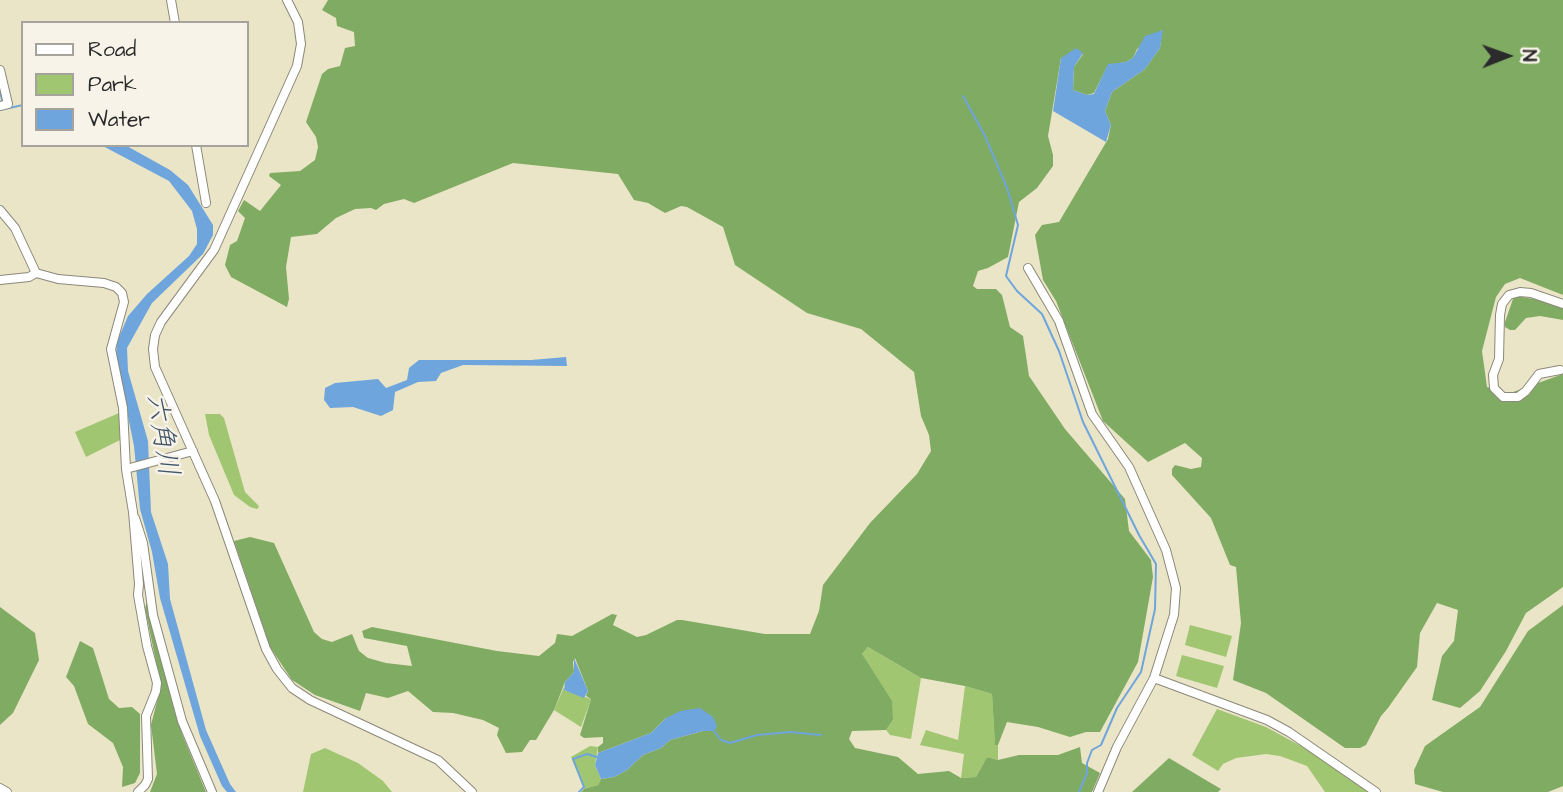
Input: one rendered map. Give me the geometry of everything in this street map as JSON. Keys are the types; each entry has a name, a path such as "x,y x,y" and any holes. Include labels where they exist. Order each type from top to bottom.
{"street":[{"path":"171,0 175,21"},
{"path":"287,0 298,22 301,44 297,66 214,250 155,335 155,367 215,501 266,649 276,669 292,688 310,700 438,760 472,792"},
{"path":"0,70 8,104 2,105"},
{"path":"196,147 206,203"},
{"path":"0,210 15,228 36,273"},
{"path":"1028,268 1059,321 1092,414 1129,467 1166,550 1175,588 1174,615 1154,678 1117,747 1098,792"},
{"path":"0,280 29,277 36,273 58,279 104,283 116,287 122,293 123,313 111,349 123,408 138,595 157,683 146,716 148,779 138,792"},
{"path":"1560,370 1539,374 1518,397 1503,397 1494,388 1493,375 1499,359 1500,315 1502,304 1509,295 1531,293 1563,304"},
{"path":"129,468 193,451"},
{"path":"132,512 143,543 153,615 182,721 212,792"},
{"path":"1154,678 1267,720 1289,732 1376,792"},
{"path":"0,788 7,792"}],"green space":[{"path":"328,0 1563,0 1563,295 1520,278 1505,284 1496,297 1482,351 1487,387 1503,392 1513,392 1563,374 1563,587 1526,613 1480,691 1460,708 1432,700 1442,656 1454,641 1458,610 1437,603 1420,633 1417,667 1381,716 1366,745 1360,748 1345,748 1266,693 1233,680 1241,623 1236,567 1230,565 1211,518 1172,475 1175,465 1191,469 1201,467 1202,458 1185,443 1148,462 1103,421 1056,301 1043,280 1035,235 1042,225 1059,222 1108,139 1111,125 1105,111 1112,92 1145,69 1160,48 1162,30 1137,49 1133,58 1108,65 1094,93 1087,95 1073,90 1074,67 1083,54 1061,58 1048,136 1053,166 1037,188 1019,202 1008,257 978,271 973,286 977,289 996,289 1002,295 1010,327 1023,336 1029,376 1065,429 1125,499 1129,531 1151,560 1153,577 1138,662 1100,732 1086,732 1070,737 1038,727 1007,722 998,745 995,745 992,694 921,678 868,647 862,654 892,701 893,720 886,730 852,731 849,739 855,748 898,757 918,774 949,771 961,778 976,777 987,757 998,760 1019,755 1058,755 1080,747 1082,763 1100,773 1092,792 581,792 598,785 601,779 614,777 627,770 643,755 661,748 670,740 703,731 714,731 666,718 651,733 598,753 603,737 584,738 580,735 591,699 586,696 588,691 575,658 574,672 565,682 554,710 536,740 530,740 522,752 506,753 497,735 499,728 483,720 453,713 433,712 408,691 388,698 366,693 360,711 315,695 292,680 270,647 234,541 250,537 274,543 314,632 322,639 332,642 352,634 359,651 368,658 386,663 412,666 407,646 364,638 362,631 372,627 497,651 539,656 555,643 557,634 572,636 612,614 617,615 613,625 637,637 677,620 765,634 810,634 819,611 823,585 870,523 917,474 931,451 929,435 921,416 914,372 861,329 807,313 735,265 723,227 687,207 681,206 665,213 648,203 634,200 618,174 513,163 414,203 404,199 384,204 376,210 355,209 336,218 317,234 291,237 286,267 289,299 287,307 231,277 225,265 230,245 237,241 245,218 238,211 244,200 260,211 281,185 269,176 270,173 300,171 315,160 318,147 316,137 306,122 322,74 328,69 340,66 345,48 355,46 354,32 337,26 336,18 322,10"},
{"path":"1516,296 1563,304 1563,320 1540,316 1526,318 1515,330 1510,330 1505,327 1505,322"},
{"path":"119,413 120,440 86,457 75,432"},
{"path":"205,414 220,414 224,418 245,492 258,505 257,509 234,495 209,435"},
{"path":"147,602 182,734 206,792 150,792 157,774 151,725 161,686 145,608"},
{"path":"1563,605 1563,786 1548,792 1443,792 1415,784 1414,770 1425,746 1480,707 1528,631"},
{"path":"0,607 35,633 39,660 13,713 0,725"},
{"path":"1190,625 1232,636 1226,657 1185,645"},
{"path":"80,641 93,648 109,699 119,708 132,707 140,714 140,773 135,783 122,787 123,767 113,743 88,724 74,686 66,677"},
{"path":"868,647 921,678 911,739 890,735 886,730 893,720 862,654"},
{"path":"1182,655 1224,666 1217,688 1176,676"},
{"path":"965,686 992,694 998,760 987,757 976,777 961,778 964,754 920,745 926,730 958,740"},
{"path":"564,687 564,690 591,699 581,727 554,710"},
{"path":"1217,709 1266,727 1341,768 1372,792 1325,792 1307,766 1266,754 1236,758 1223,764 1218,771 1192,755"},
{"path":"590,746 598,747 595,765 601,779 598,785 584,789 571,757"},
{"path":"325,748 358,763 383,781 392,792 303,792 311,754"},
{"path":"1169,758 1221,789 1218,792 1132,792"}],"water":[{"path":"1163,30 1160,48 1145,69 1112,92 1105,111 1111,125 1106,142 1053,111 1061,58 1076,48 1083,53 1074,67 1073,90 1087,95 1094,94 1108,64 1126,62 1133,58 1145,36"},
{"path":"105,147 129,147 170,170 188,185 213,225 213,235 203,254 152,303 127,348 128,371 148,441 151,512 168,564 170,599 206,730 236,792 227,792 222,786 200,736 160,598 152,552 140,509 134,446 116,357 117,342 128,316 147,294 189,256 197,244 197,229 192,211 169,181"},
{"path":"566,357 567,366 463,365 441,373 436,381 418,382 395,392 393,410 381,416 353,407 330,408 324,400 325,388 335,383 378,379 386,388 407,380 409,368 419,360 531,360"},
{"path":"574,658 588,691 584,698 564,690 565,682 574,672"},
{"path":"700,708 713,717 717,726 714,731 703,731 670,740 661,748 643,755 627,770 614,777 601,779 595,765 598,753 651,733 666,718 680,711"}],"waterway":[{"path":"0,91 3,104"},
{"path":"963,96 985,136 1007,188 1018,225 1006,276 1017,291 1042,314 1059,351 1083,422 1156,564 1155,609 1141,672 1117,708 1101,745 1092,750 1079,792"},
{"path":"0,110 21,105"},
{"path":"714,731 721,740 730,743 757,735 790,732 821,735"},
{"path":"579,792 584,787 573,759 587,754 597,757"}],"water label":[{"name":"六角川","path":"160,435"}]}
